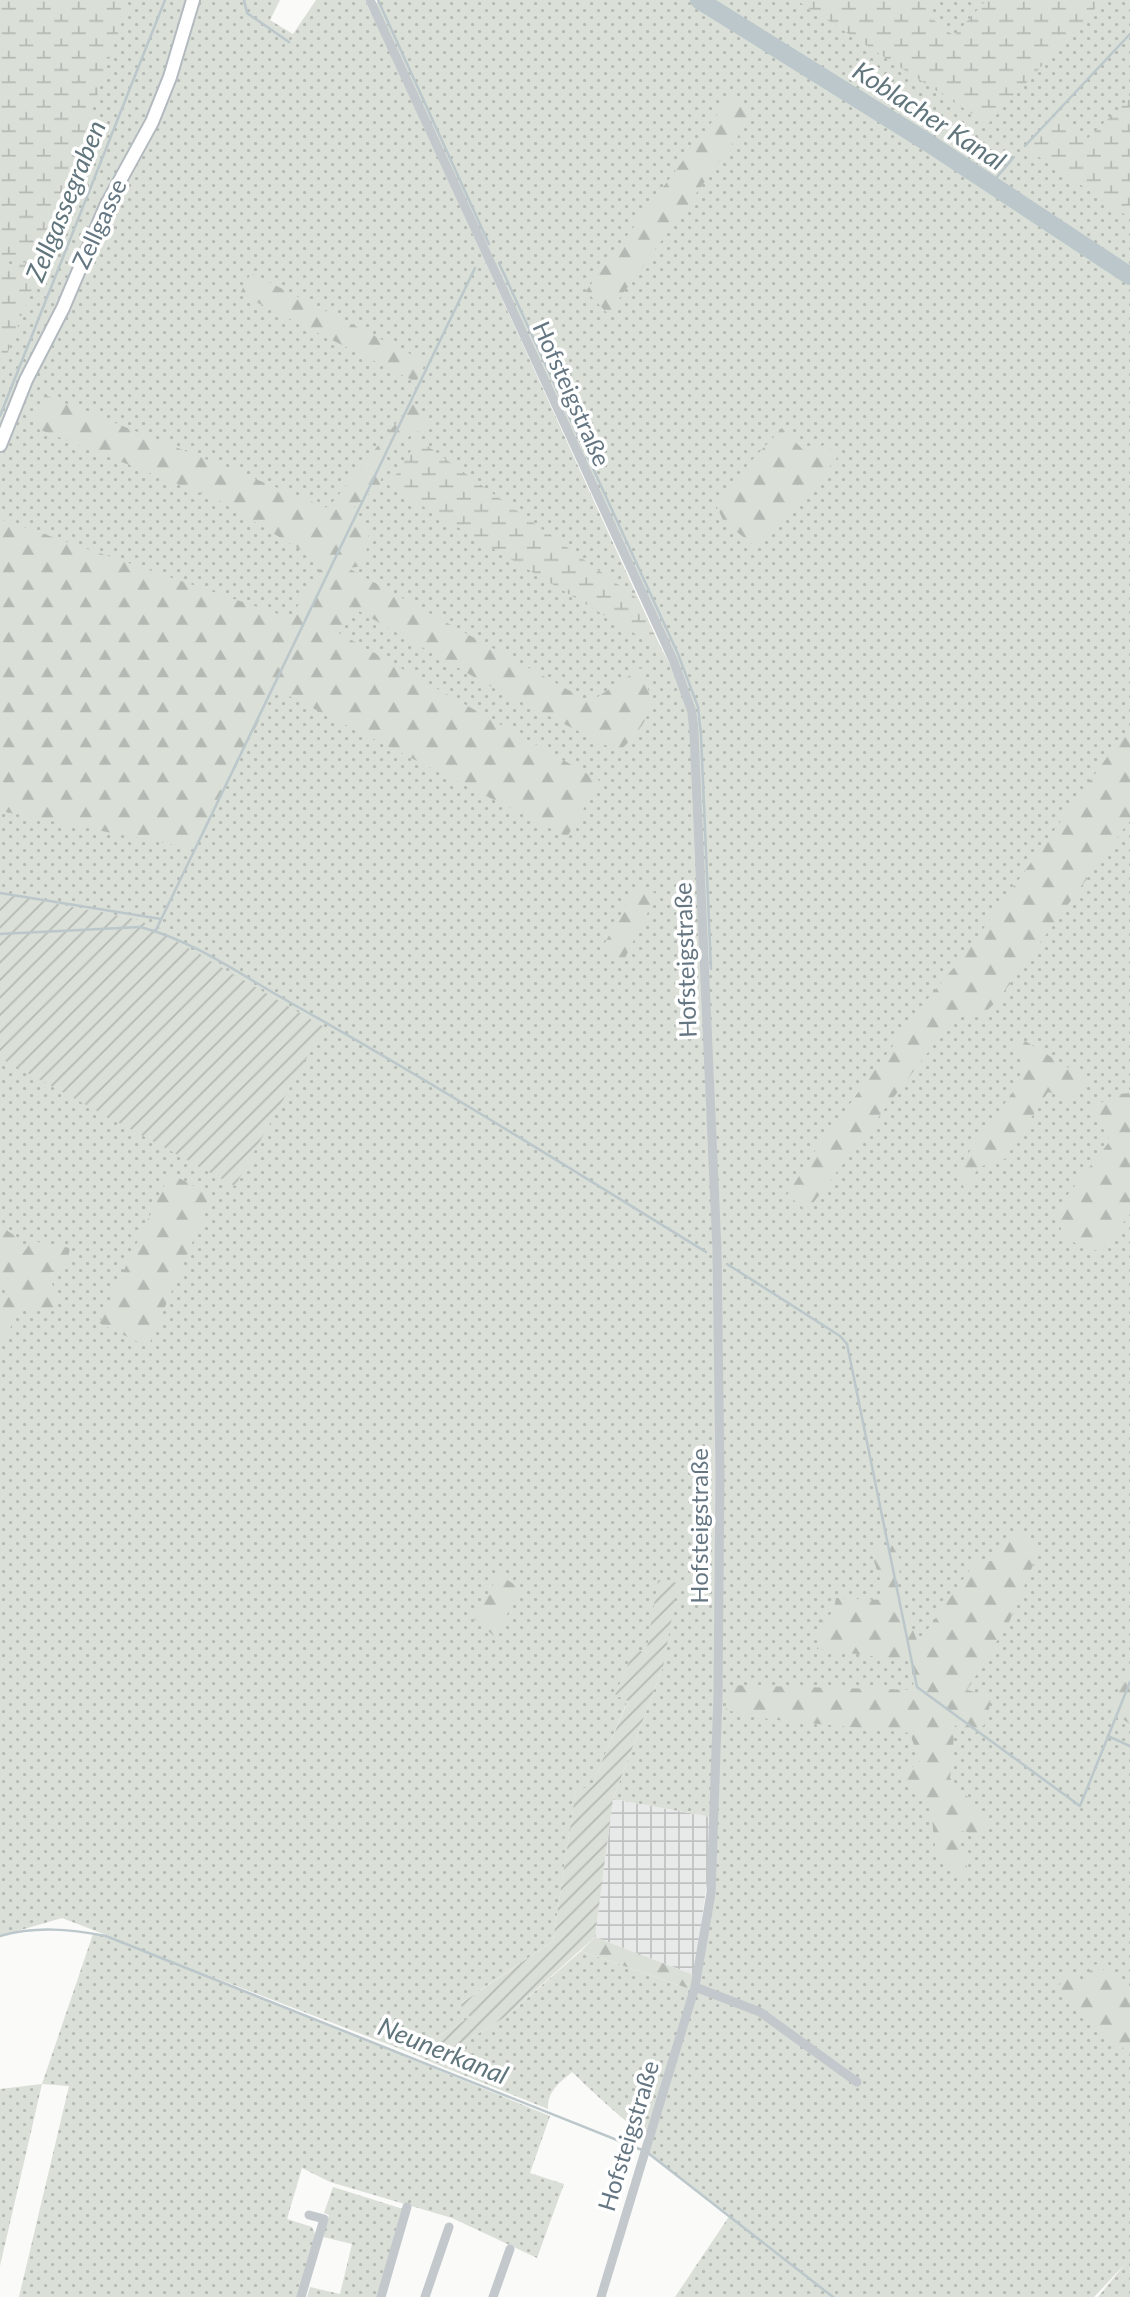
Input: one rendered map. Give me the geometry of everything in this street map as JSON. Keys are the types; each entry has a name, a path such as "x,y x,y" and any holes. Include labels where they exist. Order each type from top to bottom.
{"main road":[{"name":"Zellgasse","path":"0,446 30,370 63,308 106,206 152,122 170,77 193,0"}],"street":[{"name":"Hofsteigstraße","path":"370,0 674,662 692,712 700,819 716,1250 720,1473 718,1696 711,1893 695,1987 601,2297"},
{"path":"695,1987 760,2012 857,2082"},
{"path":"381,2297 407,2207"},
{"path":"302,2297 324,2219 309,2215"},
{"path":"425,2297 449,2227"},
{"path":"493,2297 510,2249"}],"shaded area":[{"path":"613,1799 711,1817 710,1861 694,1975 595,1937"}],"green space":[{"path":"0,0 280,0 270,20 293,34 316,0 365,0 370,11 379,0 1130,0 1130,2297 1098,2297 1126,2263 1094,2297 675,2297 730,2215 644,2151 648,2136 572,2072 552,2093 548,2109 431,2062 507,2016 581,1951 690,1989 703,1925 711,1817 613,1799 663,1667 659,1580 646,1655 635,1649 615,1695 628,1700 591,1788 576,1790 553,1941 461,2003 470,2017 411,2053 200,1972 550,2116 530,2173 564,2184 537,2258 452,2218 330,2182 302,2168 287,2219 312,2227 316,2236 300,2297 19,2297 69,2086 42,2084 93,1934 114,1938 62,1918 0,1936","holes":["441,164 702,724 658,642"]},
{"path":"0,0 129,0 47,246 42,255 37,257 0,263"},
{"path":"796,0 934,0 924,12 954,36 986,0 1103,0 988,124"},
{"path":"731,96 755,113 608,314 586,291"},
{"path":"1130,98 1130,218 1027,149 1059,119 1087,139"},
{"path":"35,260 41,265 0,373 0,268"},
{"path":"251,273 426,362 416,382 240,294"},
{"path":"45,395 328,508 413,402 428,425 387,450 380,485 354,506 369,534 364,566 348,568 590,702 641,668 649,694 648,714 637,732 619,752 488,685 352,607 339,633 600,781 567,837 275,689 194,849 0,811 0,519 290,618 324,564 218,500 33,427"},
{"path":"782,428 805,452 827,444 837,458 771,535 755,546 724,522 714,501"},
{"path":"418,439 638,599 662,650 389,486"},
{"path":"1126,731 1130,734 1130,820 998,1000 979,1018 961,1009 807,1211 787,1195 815,1151 929,997 962,958"},
{"path":"637,885 657,894 622,964 601,950"},
{"path":"0,893 140,920 324,1027 235,1186 0,1058"},
{"path":"1013,1041 1025,1041 1092,1082 1073,1100 1048,1092 1005,1159 979,1167 965,1190 956,1170 1019,1084 1023,1064"},
{"path":"1130,1093 1130,1214 1100,1252 1062,1238 1058,1207 1110,1141 1092,1107 1119,1094"},
{"path":"170,1173 212,1196 148,1347 99,1323"},
{"path":"0,1226 23,1241 20,1257 32,1241 70,1248 67,1263 49,1273 58,1303 50,1310 21,1309 0,1346 0,1300 8,1287 0,1282"},
{"path":"1022,1533 1038,1553 1010,1620 967,1690 991,1696 987,1722 972,1736 955,1725 950,1778 993,1824 975,1841 966,1831 957,1832 968,1871 958,1877 936,1854 930,1802 916,1792 902,1772 920,1763 910,1733 768,1719 726,1710 726,1685 914,1690 911,1661 817,1649 819,1620 833,1613 836,1598 883,1600 884,1591 871,1552 891,1543 901,1561 897,1589 918,1643 976,1561 992,1561 1009,1539"},
{"path":"499,1574 522,1590 494,1636 474,1619"},
{"path":"658,1580 678,1583 663,1667 613,1799 595,1937 507,2016 431,2062 411,2053 470,2017 460,2004 553,1941 576,1789 591,1787 628,1701 615,1695 635,1648 646,1654"},
{"path":"1130,1664 1130,1724 1111,1711"},
{"path":"595,1937 694,1975 690,1989 581,1951"},
{"path":"1096,1964 1130,1991 1130,2054 1055,1991 1068,1973 1081,1983"},
{"path":"42,2084 0,2266 0,2089"},
{"path":"333,2187 403,2209 378,2297 307,2297 310,2287 340,2294 352,2244 323,2237 329,2215 324,2213"}],"waterway":[{"name":"Zellgassegraben","path":"0,416 165,0"},
{"path":"244,0 247,13 289,42"},
{"path":"378,0 489,244"},
{"name":"Koblacher Kanal","path":"699,0 930,144 1130,276"},
{"path":"1025,146 1130,34"},
{"path":"991,184 1014,157"},
{"path":"499,263 678,654 698,707 711,969"},
{"path":"156,930 475,268"},
{"path":"0,893 161,919"},
{"path":"0,934 140,927 179,941 218,960 396,1063 706,1252"},
{"path":"727,1264 840,1336 847,1344 917,1687 1080,1806 1130,1682"},
{"path":"1108,1736 1130,1746"},
{"name":"Neunerkanal","path":"0,1936 53,1930 106,1936 642,2150"},
{"name":"Neunerkanal","path":"648,2153 833,2297"}]}
